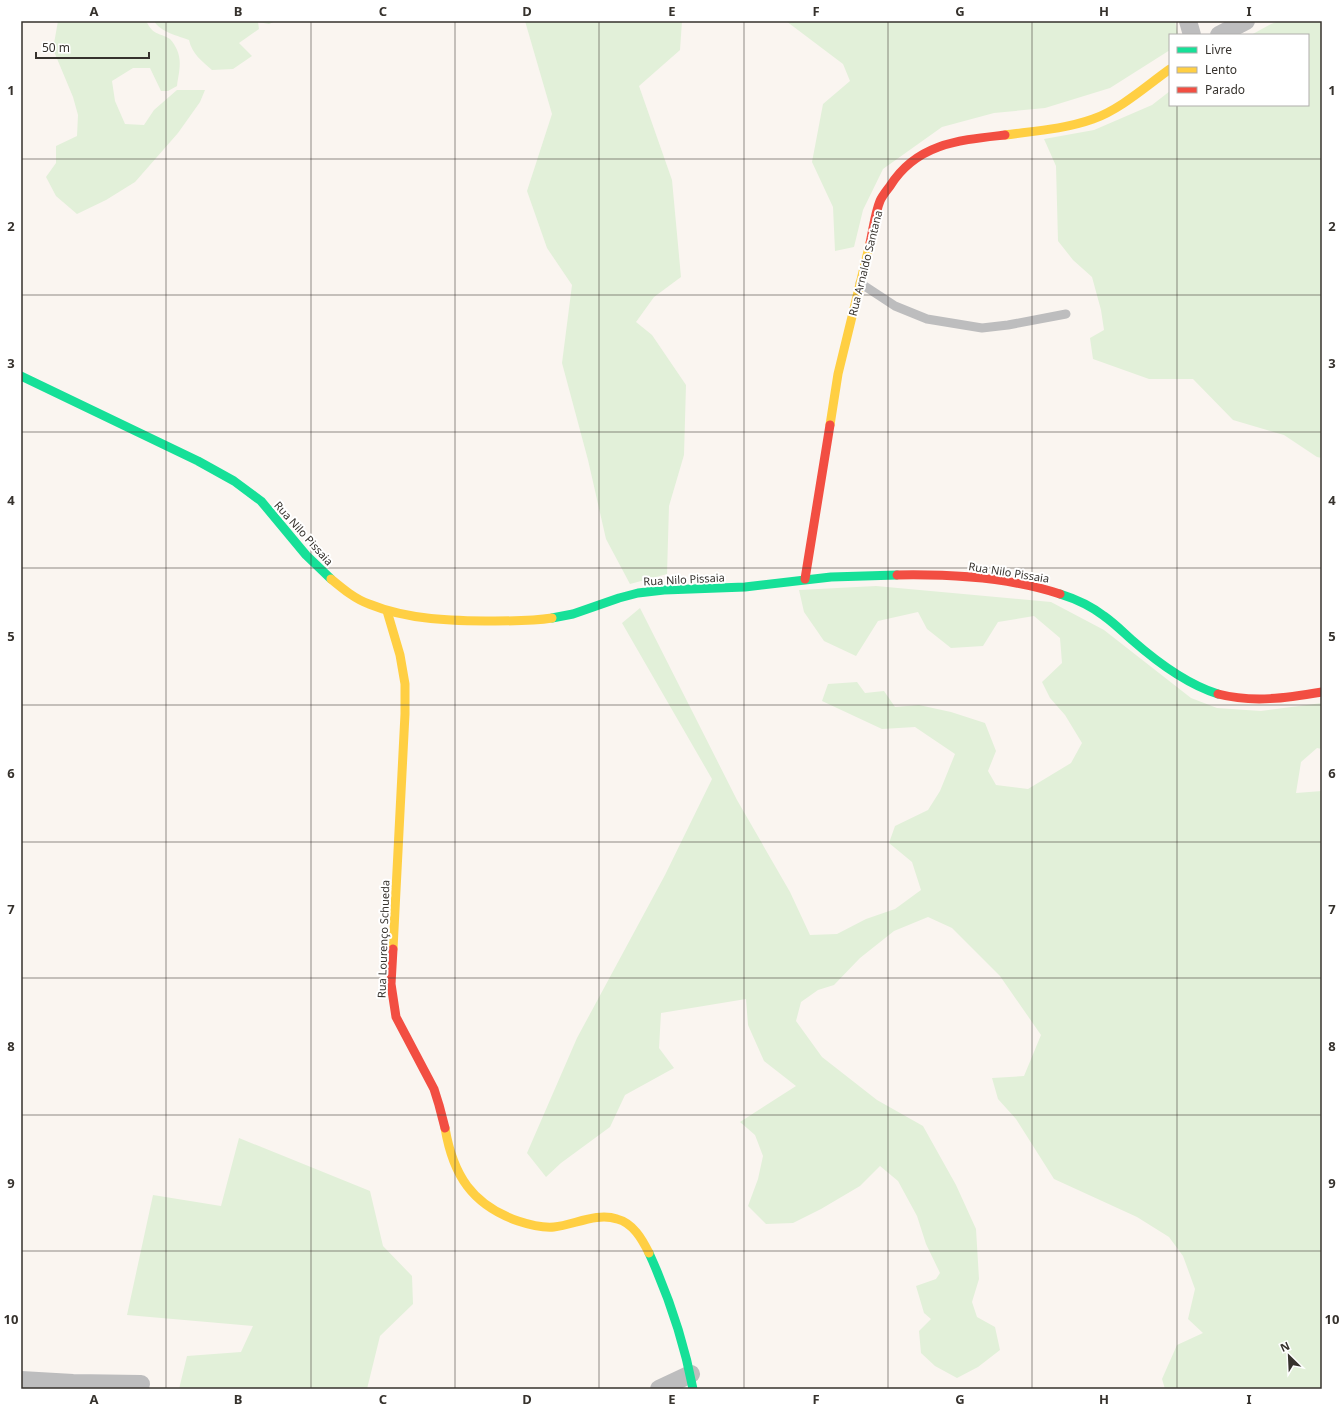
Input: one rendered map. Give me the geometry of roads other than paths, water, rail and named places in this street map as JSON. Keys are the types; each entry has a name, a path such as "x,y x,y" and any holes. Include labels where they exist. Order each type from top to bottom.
{"street":[{"path":"1188,21 1192,34"},
{"path":"1221,34 1246,21"},
{"name":"Rua Arnaldo Santana","path":"805,579 838,374 880,201 896,176 916,158 938,146 962,140 1060,128 1093,119 1114,108 1169,70"},
{"name":"Rua Nilo Pissaia","path":"21,376 204,464 236,483 255,496 311,561 331,579 348,593 368,604 388,610 419,616 480,621 553,619 580,612 614,599 663,590 745,587 805,579 873,575 934,574 994,580 1048,589 1074,599 1101,613 1162,663 1193,683 1219,694 1252,699 1291,698 1322,692"},
{"name":"Rua Lourenço Schueda","path":"388,610 400,655 405,684 405,714 392,1002 397,1018 434,1090 442,1110 449,1152 454,1166 462,1181 478,1199 497,1212 521,1223 543,1227 564,1226 596,1218 613,1217 628,1223 640,1236 654,1262 685,1348 692,1382"},
{"path":"21,1380 73,1383 141,1384"},
{"path":"659,1389 692,1382"}],"lane":[{"path":"860,283 895,306 927,319 975,327 982,328 1008,325 1066,314"}]}
